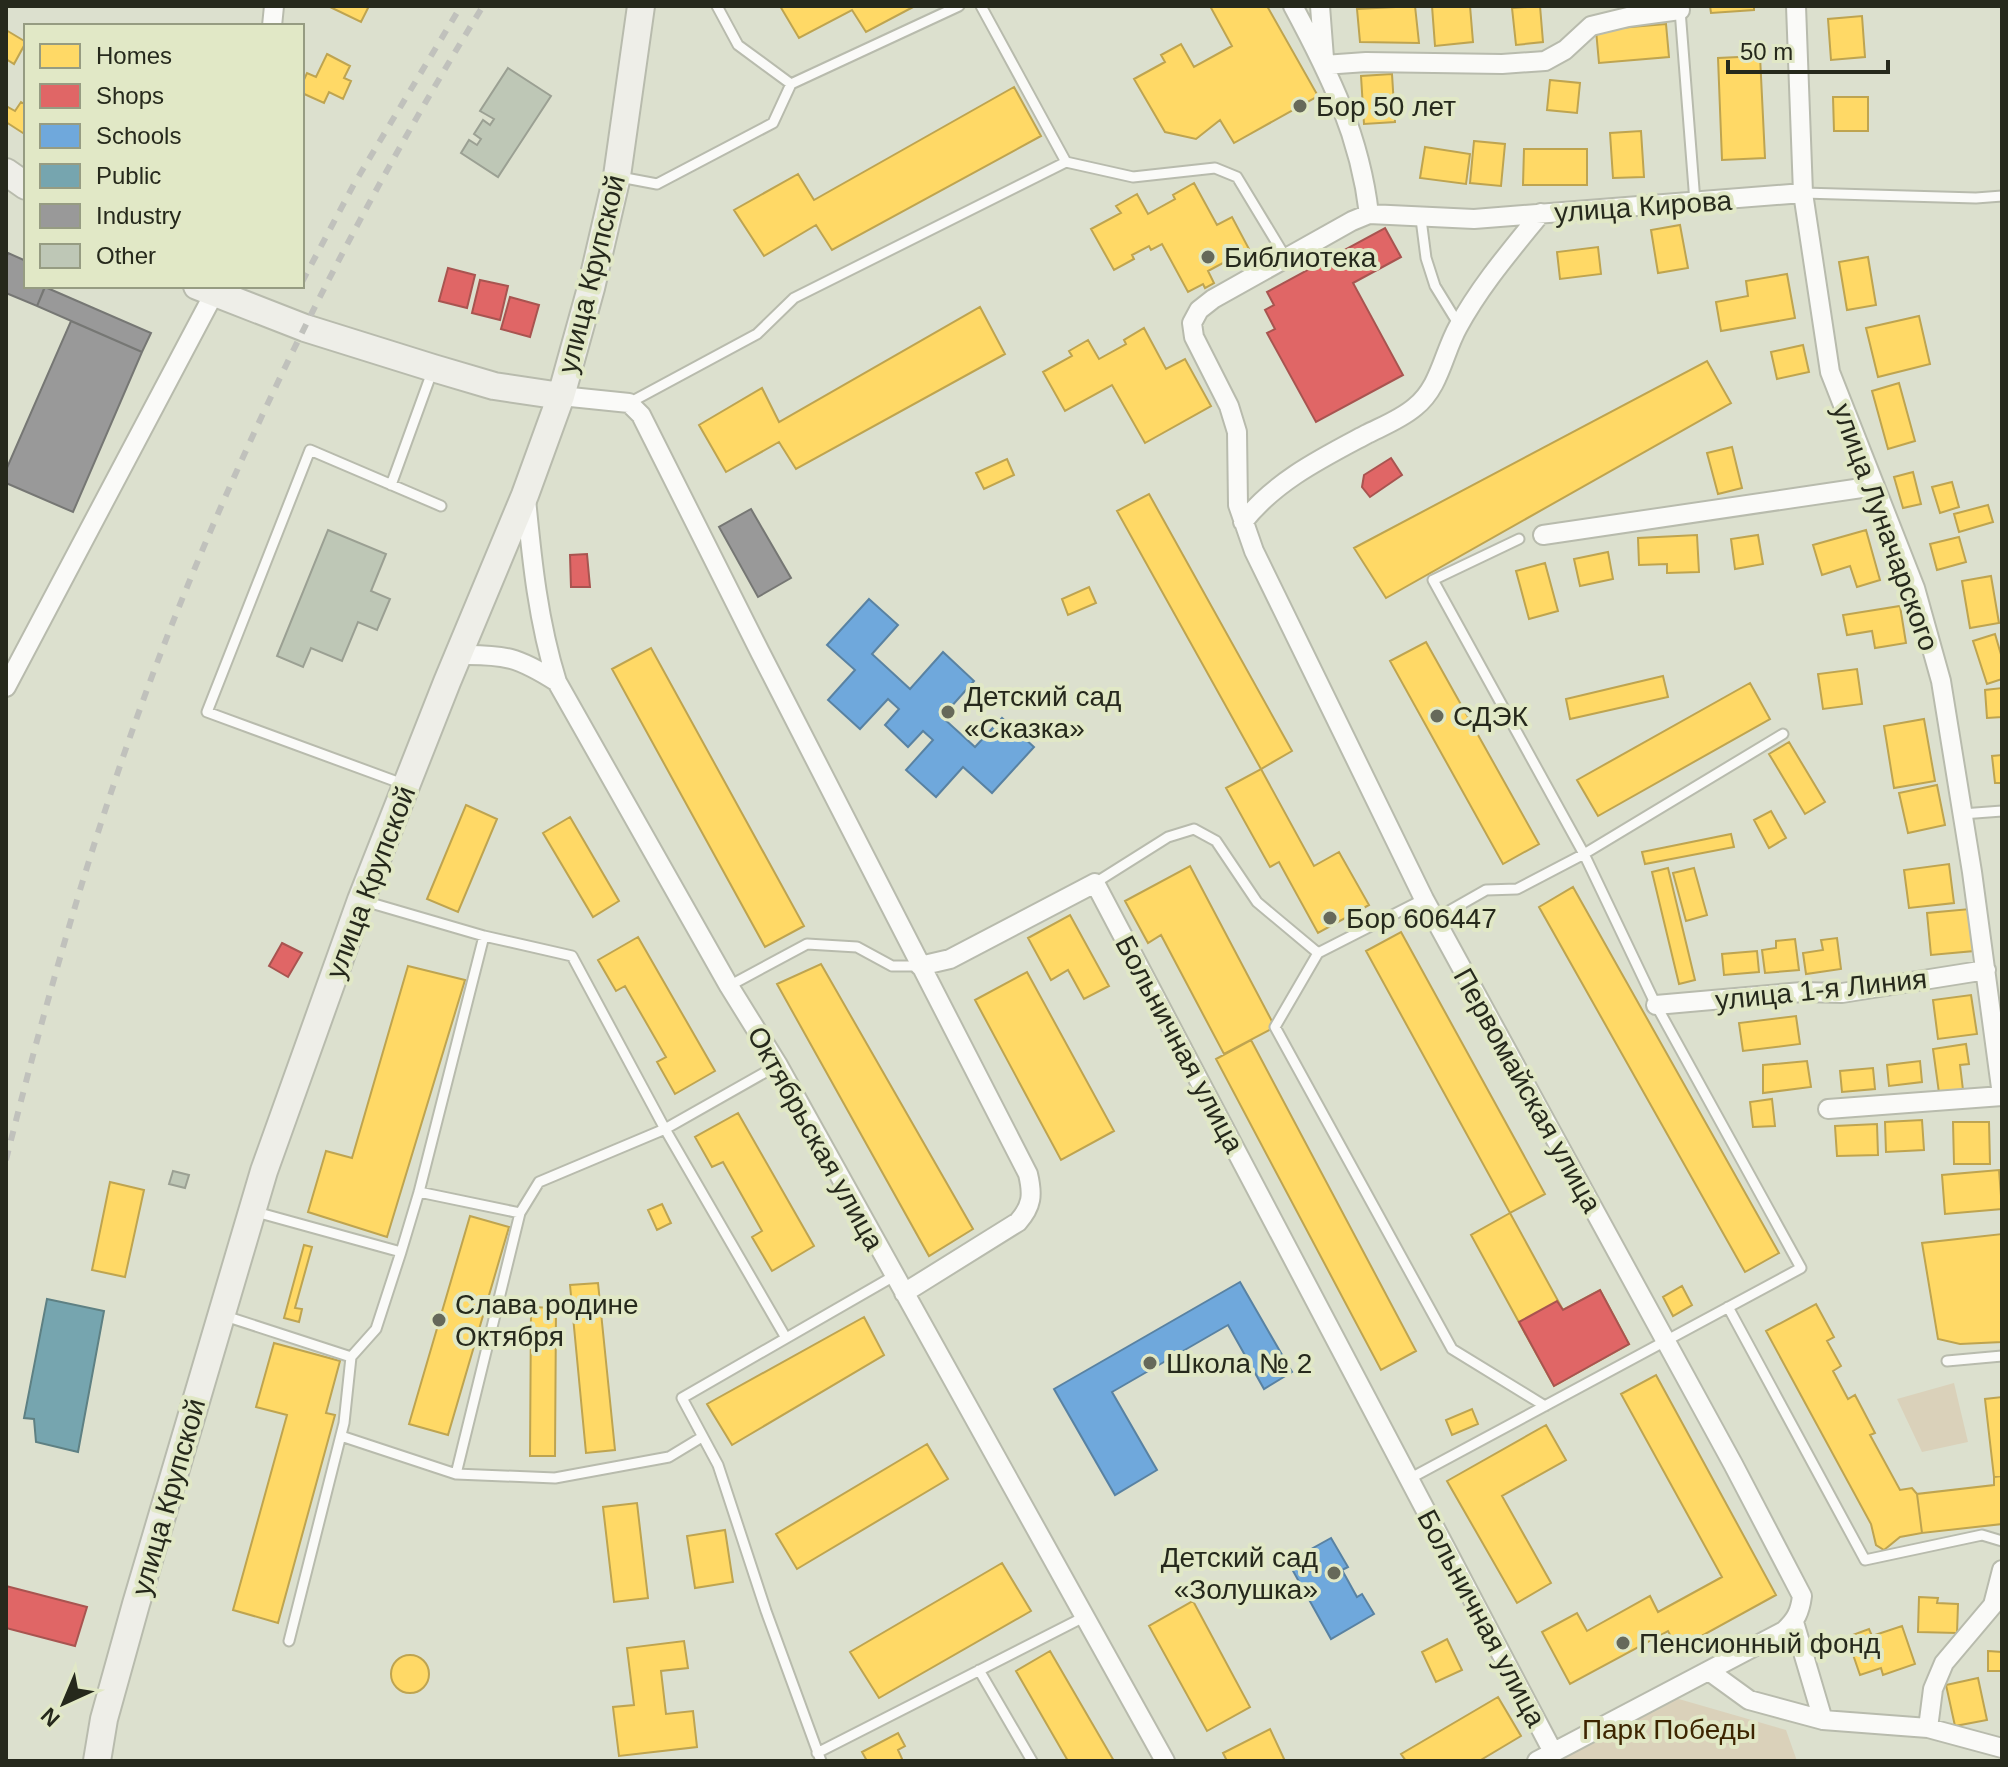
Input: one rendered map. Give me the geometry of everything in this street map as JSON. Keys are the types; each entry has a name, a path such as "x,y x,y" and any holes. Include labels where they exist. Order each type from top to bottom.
{"street":[{"name":"улица Крупской","path":"97,1761 104,1719 136,1604 264,1171 361,900 525,495 561,396 591,288 617,176 641,6"},
{"path":"1293,6 1324,65 1355,141 1369,214"},
{"path":"1320,6 1324,65"},
{"name":"улица Луначарского","path":"1796,6 1803,193 1830,372 1915,588 1941,681 2002,1095"},
{"path":"1324,65 1545,61 1565,50 1591,26 1680,8"},
{"path":"6,172 24,185"},
{"name":"улица Кирова","path":"1243,522 1265,496 1282,483 1322,457 1414,408 1436,381 1459,325 1496,269 1541,213 1803,193"},
{"path":"1286,258 1369,214 1421,219 1474,219 1541,213"},
{"name":"Первомайская улица","path":"1286,258 1213,299 1199,310 1192,323 1194,337 1229,406 1237,432 1238,505 1243,522 1254,551 1424,899 1796,1581 1802,1596 1797,1617 1823,1720"},
{"path":"6,687 210,289 305,328 494,386 629,403 641,415 1028,1174 1032,1193 1029,1210 1018,1222 904,1293"},
{"path":"1543,535 1875,486"},
{"name":"Октябрьская улица","path":"525,495 537,599 544,639 557,682 729,986 778,1065 1165,1761"},
{"path":"458,655 496,654 527,663 557,682"},
{"path":"920,966 950,959 1095,883"},
{"name":"Больничная улица","path":"1095,883 1409,1479 1545,1756"},
{"name":"улица 1-я Линия","path":"1656,1005 1802,992 1842,993 1986,970"},
{"path":"1828,1109 2002,1095"},
{"path":"1928,1728 1933,1689 1944,1663 1993,1605 2002,1570"},
{"path":"1545,1756 1784,1631 1797,1617"},
{"path":"1709,1671 1749,1700 1823,1720 1928,1728 2002,1748"}],"lane":[{"path":"717,6 738,45 791,84"},
{"path":"617,176 657,184 773,123 791,84 959,6"},
{"path":"981,6 1066,162"},
{"path":"1680,8 1695,202"},
{"path":"629,403 757,334 794,298 1066,162 1133,177 1215,168 1237,177 1286,258"},
{"path":"1803,193 2002,196"},
{"path":"1421,219 1426,258 1435,286 1459,325"},
{"path":"391,485 433,368"},
{"path":"406,785 207,712 310,450 441,506"},
{"path":"1409,1479 1801,1268 1656,1005 1584,854 1433,580 1519,539"},
{"path":"1435,919 1486,890 1517,889 1584,854 1783,734"},
{"path":"1962,814 2002,811"},
{"path":"1095,883 1168,837 1194,829 1216,841 1257,902 1318,953"},
{"path":"1424,899 1318,953 1275,1027 1452,1349 1545,1406"},
{"path":"361,900 484,936 572,956 665,1129 786,1338"},
{"path":"289,1641 341,1436 351,1357 376,1329 401,1252 484,936"},
{"path":"729,986 807,944 857,947 892,966 920,966"},
{"path":"456,1474 520,1213 539,1182 665,1129 778,1065"},
{"path":"419,1192 520,1213"},
{"path":"252,1211 401,1252"},
{"path":"894,1276 682,1398 718,1465 819,1757 1084,1617"},
{"path":"1728,1307 1865,1560 1982,1535 2002,1541"},
{"path":"222,1314 351,1357"},
{"path":"1947,1361 2002,1356"},
{"path":"341,1436 456,1474 555,1478 669,1457 702,1437"},
{"path":"979,1670 1032,1761"}],"green space":[{"path":"1954,1383 1968,1442 1922,1452 1897,1399"},
{"name":"Парк Победы","path":"1665,1695 1786,1730 1797,1761 1546,1761"}],"building: Homes":[{"path":"328,6 369,6 361,22"},
{"path":"780,6 915,6 866,32 852,10 799,38"},
{"path":"1210,6 1267,6 1318,96 1234,143 1220,120 1196,139 1165,132 1134,79 1165,62 1161,55 1181,44 1194,67 1232,46"},
{"path":"1415,6 1419,43 1360,42 1357,9"},
{"path":"1432,6 1470,6 1473,42 1435,46"},
{"path":"1540,6 1543,42 1516,45 1512,8"},
{"path":"1710,6 1754,6 1754,10 1711,13"},
{"path":"1862,16 1865,57 1831,60 1828,19"},
{"path":"1666,24 1669,57 1599,63 1596,30"},
{"path":"6,30 24,41 24,46 14,64 6,59"},
{"path":"327,54 350,66 344,78 351,81 343,99 329,92 324,103 304,94 307,73 316,77"},
{"path":"1760,56 1765,158 1722,160 1718,58"},
{"path":"1392,74 1395,122 1364,124 1361,76"},
{"path":"1550,80 1580,83 1577,113 1547,110"},
{"path":"1014,87 1041,136 832,250 816,225 764,256 734,210 798,174 814,200"},
{"path":"1833,97 1868,97 1868,131 1834,131"},
{"path":"21,102 24,104 24,134 6,122 6,106 15,111"},
{"path":"1641,131 1644,177 1613,178 1610,133"},
{"path":"1474,141 1505,144 1501,186 1470,183"},
{"path":"1425,147 1470,154 1466,184 1420,178"},
{"path":"1524,149 1587,149 1587,185 1523,185"},
{"path":"1194,183 1217,225 1232,217 1249,249 1208,271 1214,283 1205,288 1203,284 1188,292 1162,244 1151,250 1149,246 1132,255 1134,259 1114,270 1091,229 1121,213 1116,206 1137,194 1148,214 1175,199 1173,195"},
{"path":"1680,225 1688,268 1658,273 1651,230"},
{"path":"1598,247 1601,274 1560,279 1557,252"},
{"path":"1868,257 1876,305 1847,310 1839,262"},
{"path":"1787,274 1795,318 1721,331 1716,302 1748,296 1746,281"},
{"path":"980,307 1005,354 796,469 779,442 726,472 699,425 762,388 779,422"},
{"path":"1919,316 1930,364 1878,377 1866,328"},
{"path":"1144,328 1166,369 1185,359 1211,406 1145,443 1112,385 1065,411 1043,372 1072,356 1069,351 1088,340 1099,359 1126,344 1124,340"},
{"path":"1803,345 1809,372 1777,379 1771,352"},
{"path":"1707,361 1731,403 1386,598 1354,548"},
{"path":"1899,383 1915,441 1888,449 1872,391"},
{"path":"1732,447 1742,488 1718,494 1707,453"},
{"path":"1007,459 1014,475 984,489 976,473"},
{"path":"1913,472 1921,504 1903,508 1894,477"},
{"path":"1952,482 1959,507 1940,513 1932,487"},
{"path":"1149,494 1292,751 1261,769 1117,511"},
{"path":"1988,505 1993,522 1959,532 1954,514"},
{"path":"1866,530 1880,580 1857,587 1850,566 1822,575 1813,545"},
{"path":"1697,535 1699,572 1667,573 1667,564 1639,565 1638,538"},
{"path":"1758,535 1763,564 1735,569 1731,539"},
{"path":"1959,537 1966,562 1937,570 1930,544"},
{"path":"1608,552 1613,579 1580,586 1574,559"},
{"path":"1545,563 1558,611 1529,619 1516,571"},
{"path":"1991,576 1999,623 1970,628 1962,581"},
{"path":"1089,587 1096,603 1068,615 1062,599"},
{"path":"1900,606 1906,643 1875,648 1872,631 1847,635 1843,615"},
{"path":"1995,634 2002,658 2002,679 1987,684 1973,641"},
{"path":"1426,642 1539,844 1503,864 1390,661"},
{"path":"651,648 804,926 765,947 612,669"},
{"path":"1857,669 1862,704 1823,709 1818,674"},
{"path":"1663,676 1668,697 1570,719 1566,699"},
{"path":"1750,683 1770,719 1598,816 1577,780"},
{"path":"2002,688 2002,717 1987,718 1985,690"},
{"path":"1924,719 1935,781 1894,788 1884,726"},
{"path":"1789,742 1825,802 1805,814 1769,754"},
{"path":"2002,755 2002,783 1995,783 1992,756"},
{"path":"1261,769 1314,866 1339,852 1369,905 1318,933 1279,862 1270,867 1226,788"},
{"path":"1937,785 1945,825 1908,833 1899,793"},
{"path":"466,805 497,819 458,912 427,899"},
{"path":"1771,811 1786,838 1769,848 1754,820"},
{"path":"570,817 619,901 593,917 543,833"},
{"path":"1731,834 1734,847 1645,864 1642,852"},
{"path":"1949,864 1954,903 1909,908 1904,870"},
{"path":"1190,866 1275,1027 1224,1054 1161,935 1148,943 1125,901"},
{"path":"1668,868 1695,980 1679,984 1652,872"},
{"path":"1694,868 1707,915 1686,921 1673,873"},
{"path":"1573,887 1779,1253 1745,1272 1539,907"},
{"path":"1970,909 1974,951 1931,955 1927,913"},
{"path":"1070,915 1109,986 1084,999 1068,970 1051,980 1028,938"},
{"path":"1401,932 1545,1194 1510,1213 1366,951"},
{"path":"638,937 715,1071 675,1094 657,1062 666,1057 625,986 616,991 598,960"},
{"path":"1837,938 1841,969 1806,974 1803,953 1823,950 1821,940"},
{"path":"1795,939 1799,970 1765,973 1762,950 1776,948 1776,941"},
{"path":"1757,951 1759,972 1724,975 1722,954"},
{"path":"821,964 973,1229 929,1256 777,984"},
{"path":"408,966 465,980 387,1237 308,1212 326,1151 352,1158"},
{"path":"1027,972 1114,1131 1061,1160 975,1000"},
{"path":"1971,995 1977,1034 1938,1039 1933,1000"},
{"path":"1796,1016 1800,1044 1743,1051 1739,1023"},
{"path":"1251,1040 1416,1351 1381,1370 1216,1059"},
{"path":"1966,1044 1969,1064 1960,1065 1963,1090 1939,1093 1933,1049"},
{"path":"1807,1061 1811,1087 1763,1093 1763,1065"},
{"path":"1920,1061 1922,1082 1889,1086 1887,1065"},
{"path":"1873,1068 1875,1089 1842,1092 1840,1071"},
{"path":"1772,1099 1775,1126 1753,1127 1750,1102"},
{"path":"738,1113 814,1246 772,1271 752,1237 762,1231 723,1162 712,1167 695,1137"},
{"path":"1922,1120 1924,1150 1886,1152 1885,1122"},
{"path":"1953,1122 1989,1122 1990,1164 1954,1164"},
{"path":"1877,1124 1878,1155 1837,1156 1835,1126"},
{"path":"1999,1170 2002,1209 1945,1214 1942,1175"},
{"path":"110,1182 144,1190 125,1277 92,1270"},
{"path":"662,1204 671,1223 657,1230 648,1210"},
{"path":"1510,1213 1563,1310 1600,1290 1629,1344 1554,1386 1471,1235"},
{"path":"470,1216 509,1227 448,1435 409,1424"},
{"path":"2002,1234 2002,1342 1960,1344 1938,1339 1922,1243"},
{"path":"304,1245 312,1247 295,1308 302,1309 299,1322 284,1318"},
{"path":"598,1283 615,1450 586,1453 570,1285"},
{"path":"1682,1286 1692,1305 1673,1316 1663,1297"},
{"path":"1816,1304 1834,1337 1827,1341 1841,1366 1833,1371 1848,1399 1855,1395 1875,1433 1870,1435 1900,1490 1912,1488 1917,1494 1922,1533 1900,1537 1884,1550 1876,1545 1871,1524 1766,1331"},
{"path":"531,1307 556,1308 555,1456 530,1456"},
{"path":"864,1317 884,1355 732,1445 707,1404"},
{"path":"274,1343 340,1361 326,1413 335,1415 278,1623 233,1610 287,1415 256,1407"},
{"path":"1656,1375 1776,1595 1678,1649 1668,1631 1570,1684 1542,1632 1577,1613 1587,1631 1650,1596 1658,1612 1722,1577 1621,1394"},
{"path":"2002,1397 2002,1476 1994,1477 1985,1399"},
{"path":"1472,1409 1478,1424 1452,1435 1446,1420"},
{"path":"1546,1425 1566,1460 1502,1496 1551,1583 1517,1603 1447,1481"},
{"path":"927,1444 948,1479 797,1569 776,1534"},
{"path":"2002,1476 2002,1524 1922,1533 1917,1494 1994,1485 1994,1477"},
{"path":"637,1503 648,1598 614,1602 603,1507"},
{"path":"725,1530 733,1582 695,1588 687,1536"},
{"path":"1002,1563 1031,1611 879,1698 850,1652"},
{"path":"1919,1597 1938,1598 1937,1603 1958,1604 1957,1633 1918,1632"},
{"path":"1193,1601 1250,1707 1207,1731 1149,1626"},
{"path":"1902,1626 1915,1664 1883,1675 1881,1668 1860,1675 1847,1637 1869,1629 1872,1636"},
{"path":"1447,1639 1462,1670 1436,1682 1422,1652"},
{"path":"684,1641 688,1668 661,1671 666,1714 693,1711 697,1747 619,1756 613,1707 634,1705 627,1648"},
{"path":"1050,1651 1114,1761 1068,1761 1016,1671"},
{"path":"1988,1651 2002,1652 2002,1671 1988,1671"},
{"path":"410,1655 423,1661 429,1674 423,1687 410,1693 397,1687 391,1674 397,1661"},
{"path":"1978,1678 1987,1720 1955,1726 1946,1685"},
{"path":"1498,1697 1521,1736 1479,1761 1406,1761 1401,1754"},
{"path":"1270,1729 1285,1761 1227,1761 1223,1753"},
{"path":"898,1733 905,1746 898,1750 903,1761 867,1761 862,1752"}],"building: Shops":[{"path":"1385,228 1401,257 1353,283 1403,375 1316,422 1267,333 1275,329 1265,310 1274,305 1267,292"},
{"path":"448,268 475,275 467,308 439,301"},
{"path":"480,280 508,286 500,320 472,313"},
{"path":"510,297 539,305 530,337 501,329"},
{"path":"1391,458 1402,475 1370,497 1362,487 1364,475"},
{"path":"587,554 590,587 571,587 570,555"},
{"path":"282,943 302,953 288,977 269,966"},
{"path":"1600,1290 1629,1344 1554,1386 1519,1322 1557,1301 1563,1310"},
{"path":"6,1586 87,1607 75,1646 6,1628"}],"building: Schools":[{"path":"869,599 898,625 872,654 910,689 943,652 974,681 942,717 975,747 1002,718 1034,747 992,793 963,767 936,797 906,770 933,740 923,731 908,747 885,725 899,709 888,699 860,729 828,700 855,670 827,645"},
{"path":"1240,1282 1292,1372 1264,1389 1228,1325 1112,1392 1157,1470 1115,1495 1054,1389"},
{"path":"1331,1538 1348,1567 1342,1570 1357,1597 1362,1594 1374,1614 1331,1639 1288,1562"}],"building: Public":[{"path":"47,1299 104,1311 78,1452 36,1442 34,1419 24,1418"}],"building: Industry":[{"path":"8,253 24,260 24,288 44,288 37,306 6,293"},
{"path":"47,288 151,333 142,352 37,306"},
{"path":"71,321 142,352 73,512 6,483 6,470"},
{"path":"751,509 791,578 758,597 719,527"}],"building: Other":[{"path":"508,68 551,96 498,177 461,153 469,140 477,145 481,139 474,134 483,120 490,125 494,119 480,111"},
{"path":"328,530 386,554 371,591 390,599 377,630 358,622 342,661 311,648 303,667 277,656"},
{"path":"173,1171 189,1175 185,1188 169,1184"}],"railway":[{"path":"304,278 354,184 461,6"},
{"path":"6,1160 40,1028 99,830 143,701 200,555 311,314 394,158 483,6"}],"place":[{"name":"Бор 50 лет","path":"1300,106"},
{"name":"Библиотека","path":"1208,257"},
{"name":"Детский сад «Сказка»","path":"948,712"},
{"name":"СДЭК","path":"1437,716"},
{"name":"Бор 606447","path":"1330,918"},
{"name":"Слава родине Октября","path":"439,1320"},
{"name":"Школа № 2","path":"1150,1363"},
{"name":"Детский сад «Золушка»","path":"1334,1573"},
{"name":"Пенсионный фонд","path":"1623,1643"}]}
